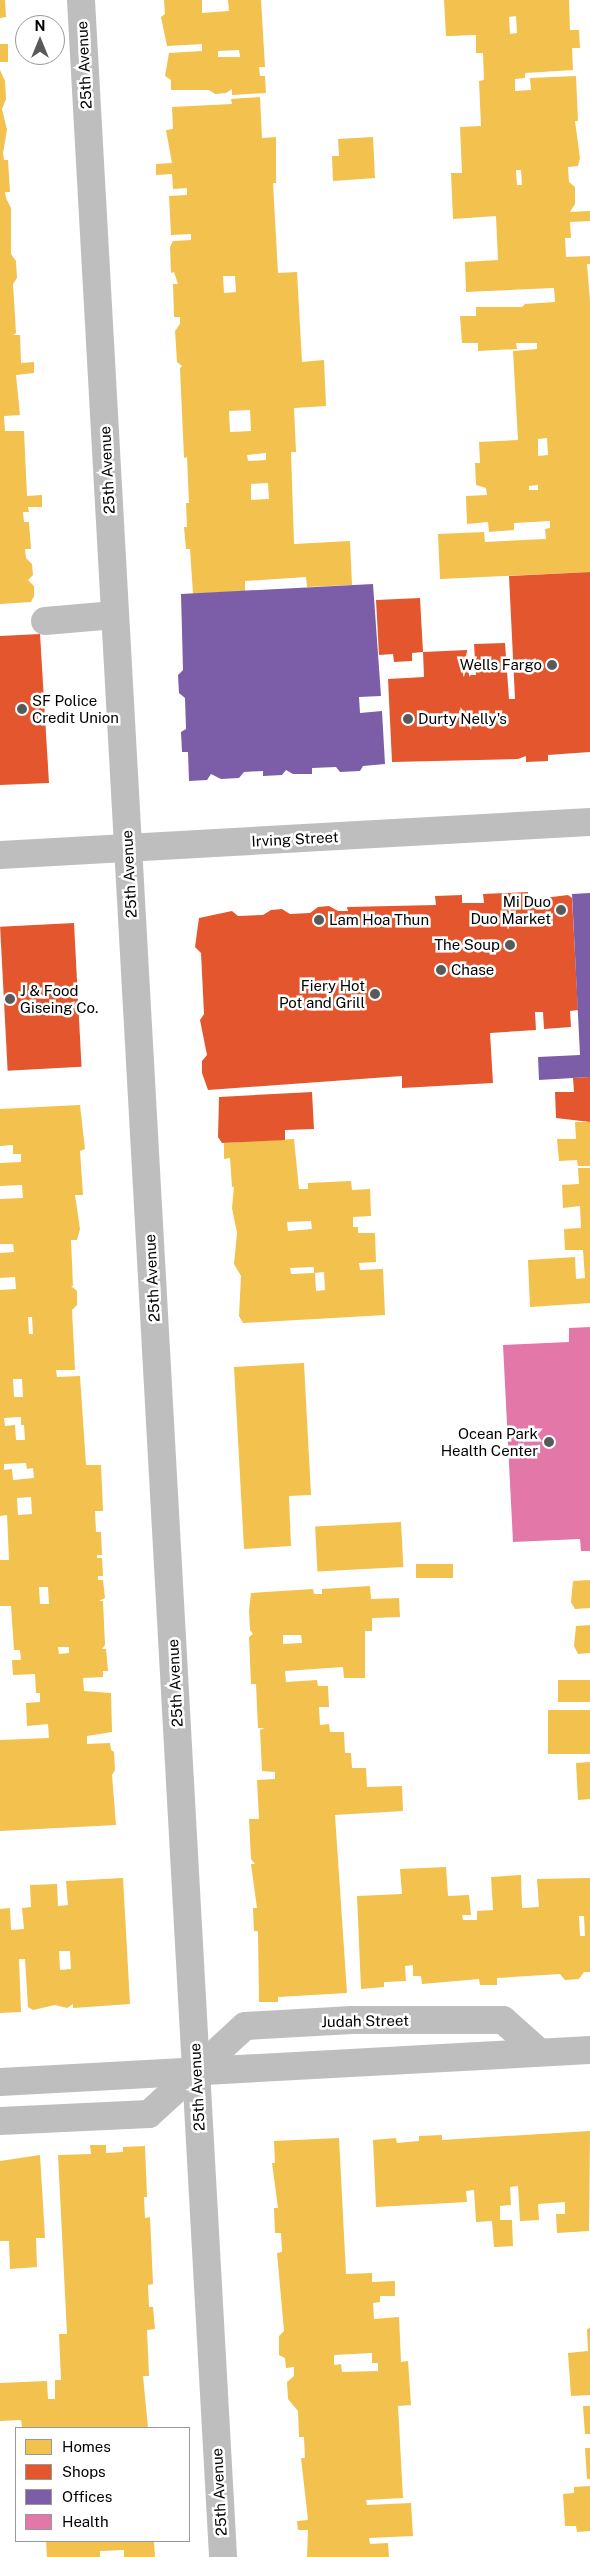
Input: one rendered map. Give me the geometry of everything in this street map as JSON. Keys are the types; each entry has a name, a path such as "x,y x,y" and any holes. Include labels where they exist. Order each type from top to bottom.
{"street":[{"name":"25th Avenue","path":"81,0 223,2557"},
{"path":"45,621 115,616"},
{"name":"Irving Street","path":"0,855 590,822"},
{"name":"Judah Street","path":"0,2121 149,2114 245,2026 352,2020 503,2020 539,2052"},
{"path":"0,2082 590,2050"}],"building: Homes":[{"path":"0,0 5,0 6,17 0,18"},
{"path":"164,0 202,0 202,13 229,11 228,0 261,0 265,67 259,67 260,76 265,76 266,93 232,95 232,89 226,93 215,94 209,90 171,90 171,80 165,76 169,53 202,51 202,44 167,46 161,17 165,14","holes":["239,50 240,57 218,57 218,51"]},
{"path":"444,0 569,0 570,30 579,30 580,48 572,48 573,70 525,73 525,78 515,79 515,91 531,90 530,78 576,76 578,121 575,121 580,158 578,166 568,167 569,182 575,187 575,204 570,212 590,211 590,221 570,222 571,238 565,238 566,257 590,256 590,264 587,264 590,301 590,572 440,579 438,534 484,532 485,542 546,539 545,529 550,528 550,521 514,523 514,530 489,532 488,522 467,524 466,496 487,495 486,488 476,485 475,463 480,463 479,442 518,440 513,351 537,349 537,343 516,343 517,349 478,351 478,343 462,343 460,316 476,316 476,307 522,307 525,304 555,302 554,288 466,292 465,262 498,260 496,216 453,219 451,173 462,173 460,127 481,126 479,81 484,80 483,53 476,53 476,35 446,36","holes":["516,16 517,33 510,34 509,17","516,170 521,170 522,185 517,185","547,438 548,455 538,456 538,439","538,485 538,490 529,490 529,486"]},
{"path":"0,44 8,44 8,62 0,62"},
{"path":"0,70 5,81 6,99 2,109 7,130 3,153 4,160 8,160 10,192 5,192 11,208 11,254 16,261 17,278 13,284 16,333 13,335 20,335 21,363 34,362 34,373 16,375 20,415 4,416 5,431 24,431 27,496 42,495 42,507 28,507 29,512 23,512 24,522 29,522 31,549 25,549 26,558 32,564 33,575 28,580 34,586 34,596 31,602 0,604"},
{"path":"260,97 262,138 276,137 276,183 273,183 278,273 297,272 302,362 324,360 326,406 294,408 296,452 291,452 294,544 350,541 352,585 307,587 306,577 245,581 245,591 193,594 190,549 186,549 184,527 187,527 186,503 189,503 187,457 184,458 180,368 182,366 177,362 175,331 180,324 180,317 174,317 173,284 178,284 174,272 171,273 170,247 173,241 191,240 191,234 171,235 169,196 187,195 187,188 173,189 172,174 156,175 156,164 172,163 166,130 173,129 172,107 232,104 231,99","holes":["223,276 235,276 236,292 224,293","250,410 251,431 230,432 229,411","266,453 266,460 248,461 247,455","268,483 269,499 251,500 251,484"]},
{"path":"373,137 375,178 333,181 332,156 339,156 338,139"},
{"path":"80,1105 85,1149 80,1151 83,1195 75,1195 80,1229 77,1240 71,1240 73,1286 71,1286 77,1291 77,1305 72,1310 75,1370 56,1370 57,1377 80,1376 86,1465 101,1465 103,1511 95,1511 96,1532 101,1532 102,1555 97,1555 97,1558 102,1558 103,1576 98,1576 98,1580 103,1580 105,1598 99,1601 103,1601 105,1645 102,1649 106,1649 108,1671 103,1671 103,1677 83,1678 84,1691 111,1693 112,1732 87,1736 87,1744 110,1743 111,1750 114,1752 115,1770 112,1775 116,1825 0,1831 0,1740 49,1738 48,1724 27,1726 26,1703 40,1702 40,1693 36,1693 35,1674 13,1675 12,1660 21,1660 20,1650 14,1650 11,1606 0,1606 0,1560 9,1560 7,1515 0,1516 0,1290 16,1289 15,1277 0,1278 0,1253 14,1252 13,1244 0,1244 0,1199 23,1198 22,1185 0,1186 0,1163 21,1162 21,1154 13,1154 13,1145 0,1146 0,1109","holes":["28,1317 32,1317 33,1334 29,1334","13,1379 22,1379 23,1397 14,1397","21,1417 21,1425 24,1425 25,1440 16,1440 15,1425 5,1426 4,1418","26,1463 27,1469 33,1468 34,1478 13,1480 12,1469 4,1470 4,1464","31,1497 32,1514 18,1515 17,1498","39,1587 48,1587 49,1604 40,1604","58,1647 69,1647 69,1653 59,1654"]},
{"path":"575,1122 590,1122 590,1166 578,1166 577,1160 559,1161 557,1139 576,1139"},
{"path":"294,1139 299,1189 308,1189 308,1183 351,1181 352,1190 370,1189 371,1216 353,1217 353,1227 358,1227 358,1233 375,1233 376,1262 359,1263 360,1270 383,1269 385,1315 243,1323 239,1316 241,1276 234,1264 237,1233 232,1208 234,1187 232,1187 230,1158 224,1159 224,1143","holes":["311,1221 312,1229 288,1231 287,1222","314,1267 314,1273 291,1274 290,1268","324,1272 325,1290 316,1291 315,1273"]},
{"path":"578,1168 590,1168 590,1303 530,1307 528,1260 575,1257 576,1279 585,1278 583,1250 565,1250 564,1229 581,1228 580,1206 563,1208 562,1185 579,1184"},
{"path":"304,1363 311,1495 289,1496 291,1546 244,1549 234,1367"},
{"path":"401,1522 403,1567 317,1571 315,1527"},
{"path":"416,1564 453,1564 453,1578 416,1578"},
{"path":"590,1580 590,1608 575,1609 571,1602 573,1581"},
{"path":"370,1586 371,1599 399,1598 400,1617 372,1618 372,1631 365,1631 365,1678 344,1678 343,1667 285,1671 286,1682 317,1680 318,1686 328,1686 329,1707 319,1707 320,1725 329,1724 330,1732 344,1732 345,1753 351,1753 352,1768 366,1768 367,1787 402,1786 403,1811 335,1815 347,1993 278,1997 278,2002 259,2002 258,1931 254,1931 253,1908 257,1908 251,1864 255,1864 251,1859 249,1819 259,1819 257,1780 275,1779 275,1772 262,1771 260,1730 265,1728 258,1728 256,1684 251,1684 249,1637 253,1634 250,1630 249,1610 251,1593 313,1589 314,1594 322,1594 322,1589","holes":["283,1635 301,1635 302,1643 283,1644"]},
{"path":"590,1625 590,1653 578,1654 574,1646 576,1626"},
{"path":"558,1680 590,1680 590,1702 558,1702"},
{"path":"548,1710 590,1710 590,1754 548,1754"},
{"path":"590,1762 590,1799 578,1800 576,1763"},
{"path":"446,1867 448,1896 469,1895 471,1915 462,1915 463,1920 477,1920 477,1911 493,1910 491,1877 521,1875 522,1908 539,1907 537,1879 590,1878 590,1972 584,1972 579,1979 565,1980 560,1974 497,1978 497,1985 480,1985 479,1979 422,1984 421,1976 413,1976 413,1965 405,1966 406,1981 384,1982 384,1987 361,1989 357,1896 402,1894 400,1869","holes":["579,1916 584,1916 585,1936 580,1936"]},
{"path":"123,1878 130,2004 73,2008 73,2004 67,2008 55,2005 33,2010 28,2007 25,1959 19,1959 21,2012 0,2013 0,1909 10,1908 11,1930 24,1929 22,1908 31,1907 30,1885 57,1884 58,1906 68,1905 66,1881","holes":["59,1951 70,1951 71,1969 60,1970"]},
{"path":"590,2131 589,2231 557,2233 556,2214 565,2214 565,2202 538,2204 539,2220 520,2221 518,2186 510,2187 511,2205 500,2206 500,2220 512,2220 513,2246 494,2247 492,2221 476,2222 474,2190 466,2191 467,2202 376,2207 373,2140 396,2138 397,2143 419,2141 419,2136 442,2135 442,2140"},
{"path":"339,2138 346,2274 372,2273 372,2282 395,2281 395,2296 380,2296 380,2302 373,2303 374,2319 399,2317 401,2362 408,2361 411,2405 398,2406 403,2498 366,2500 367,2505 411,2503 413,2536 369,2538 370,2544 388,2543 389,2557 307,2557 308,2530 298,2530 297,2521 308,2520 301,2458 305,2458 304,2437 299,2437 298,2411 288,2399 287,2382 294,2376 294,2367 286,2368 285,2358 279,2355 279,2336 284,2331 277,2253 282,2252 281,2233 275,2233 274,2208 278,2208 272,2163 275,2163 274,2141","holes":["372,2353 372,2363 378,2363 378,2371 342,2372 341,2364 334,2365 334,2355"]},
{"path":"90,2145 106,2145 106,2153 123,2152 123,2147 145,2146 147,2197 144,2197 145,2218 150,2217 153,2284 148,2285 149,2307 153,2307 155,2329 147,2330 149,2376 143,2376 148,2427 22,2427 21,2420 0,2421 0,2383 47,2381 48,2399 55,2399 55,2380 61,2380 59,2334 67,2334 58,2155 91,2154"},
{"path":"40,2155 45,2238 36,2238 37,2267 10,2269 9,2241 0,2241 0,2161"},
{"path":"590,2327 590,2395 571,2396 568,2353 588,2351 587,2330"},
{"path":"583,2406 590,2406 590,2434 585,2434"},
{"path":"585,2448 590,2448 590,2479 587,2479"},
{"path":"590,2486 590,2531 577,2532 576,2526 565,2526 563,2494 574,2493 574,2487"},
{"path":"46,2542 154,2542 155,2557 124,2557 124,2550 100,2551 100,2557 47,2557"}],"building: Shops":[{"path":"590,572 590,752 548,755 548,761 526,762 526,756 518,759 392,762 388,679 424,677 423,652 467,650 469,675 476,675 474,644 505,643 509,699 515,699 509,576"},
{"path":"420,598 423,652 412,653 412,661 394,662 393,654 379,655 376,600"},
{"name":"SF Police Credit Union","path":"40,634 49,783 0,785 0,636"},
{"path":"528,892 528,900 568,895 572,898 578,1010 570,1011 571,1027 544,1029 543,1012 535,1012 536,1030 490,1033 493,1083 402,1088 402,1076 208,1090 202,1073 202,1061 207,1055 200,1020 204,1014 201,953 195,947 199,918 232,911 238,916 263,915 271,910 282,909 290,914 310,913 318,907 329,906 338,911 348,911 347,907 436,905 435,896 462,895 462,903 484,903 483,894"},
{"path":"74,923 82,1067 8,1071 0,927"},
{"path":"590,1077 590,1122 556,1118 555,1092 574,1092 573,1078"},
{"path":"312,1092 314,1129 285,1130 285,1140 222,1143 218,1137 219,1097"}],"building: Offices":[{"path":"373,584 381,696 359,697 360,713 382,711 385,764 363,766 360,771 340,772 336,767 312,768 312,774 293,774 286,770 282,775 263,776 263,771 244,772 239,778 221,779 211,774 207,780 189,781 188,752 182,752 181,732 186,729 185,698 179,693 178,675 183,670 181,594"},
{"path":"590,893 590,1077 539,1080 538,1057 580,1055 572,894"}],"building: Health":[{"name":"Ocean Park Health Center","path":"590,1327 590,1551 581,1551 580,1539 513,1542 503,1345 569,1342 569,1328"}],"tram line":[{"path":"0,2073 590,2040"},
{"path":"0,2092 590,2059"}],"place":[{"name":"Wells Fargo","path":"552,665"},
{"name":"SF Police Credit Union","path":"22,709"},
{"name":"Durty Nelly's","path":"408,719"},
{"name":"Mi Duo Duo Market","path":"561,910"},
{"name":"Lam Hoa Thun","path":"319,920"},
{"name":"The Soup","path":"510,945"},
{"name":"Chase","path":"441,970"},
{"name":"Fiery Hot Pot and Grill","path":"375,994"},
{"name":"J & Food Giseing Co.","path":"10,999"},
{"name":"Ocean Park Health Center","path":"549,1442"}]}
